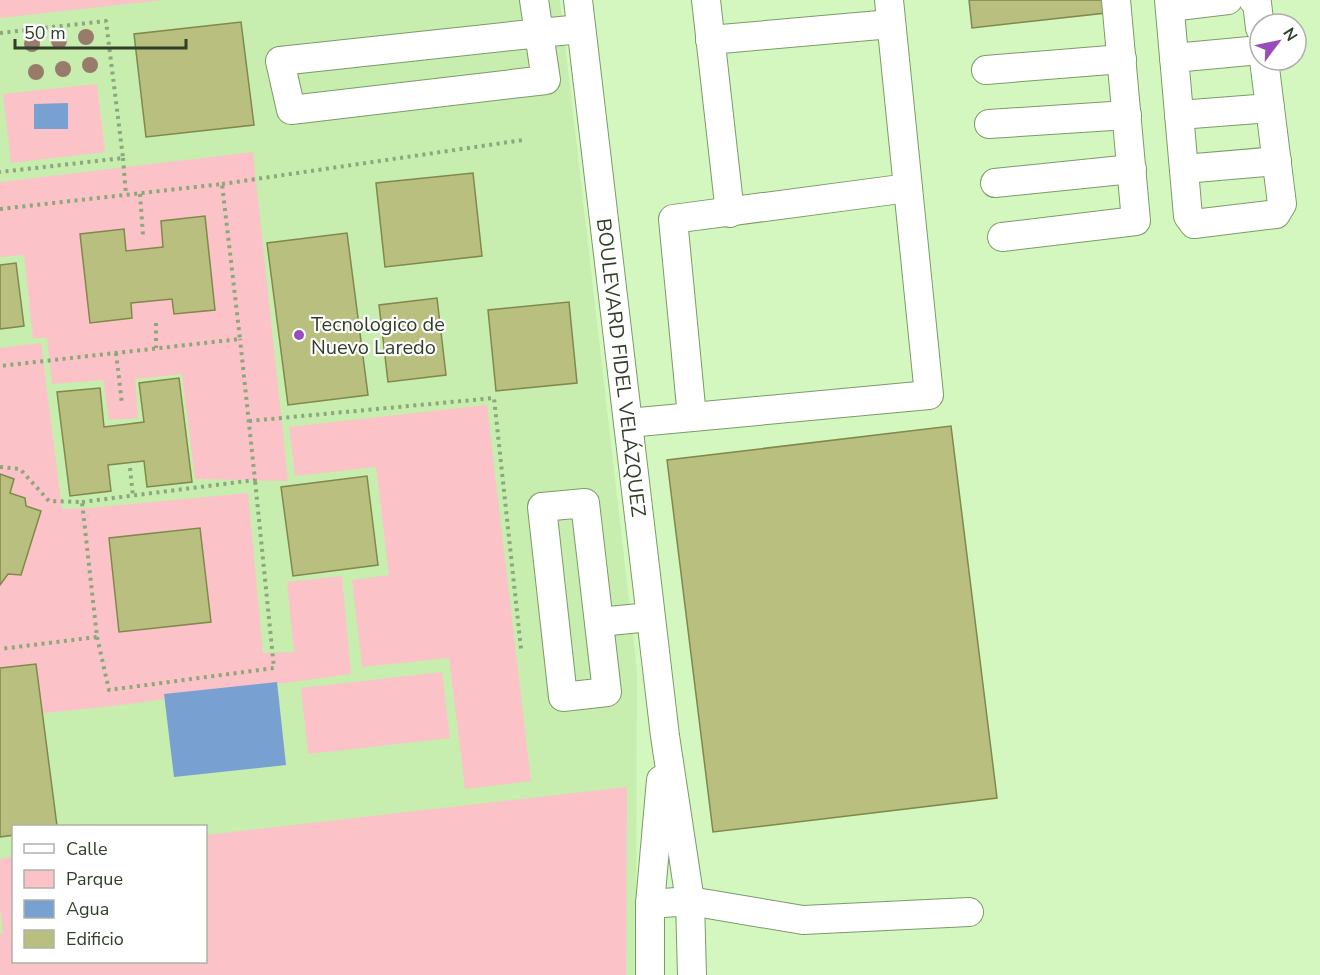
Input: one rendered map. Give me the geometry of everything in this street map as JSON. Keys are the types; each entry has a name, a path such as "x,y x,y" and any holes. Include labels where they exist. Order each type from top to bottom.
{"street":[{"path":"534,0 540,33 546,80 291,110 280,61 540,33 581,28"},
{"name":"BOULEVARD FIDEL VELÁZQUEZ","path":"578,0 664,736 690,901 692,975"},
{"path":"705,0 730,213"},
{"path":"1002,237 1136,221 1116,0"},
{"path":"1228,0 1170,3 1188,216 1194,224 1276,214 1282,204 1266,72"},
{"path":"628,423 929,395 890,12 710,40"},
{"path":"1174,58 1248,51"},
{"path":"986,70 1122,59"},
{"path":"1179,115 1270,108"},
{"path":"989,124 1127,115"},
{"path":"1184,170 1276,161"},
{"path":"995,183 1132,169"},
{"path":"692,417 673,219 908,188"},
{"path":"585,503 599,622 607,692 563,697 542,507 585,503"},
{"path":"599,622 650,617"},
{"name":"BOULEVARD FIDEL VELÁZQUEZ","path":"650,975 650,904 664,736"},
{"path":"650,904 690,901 803,920 969,912"}],"path":[{"path":"0,33 106,21 126,195"},
{"path":"0,209 222,184 523,140"},
{"path":"0,172 123,158"},
{"path":"82,502 97,637 109,690 274,668 222,184"},
{"path":"140,194 143,235"},
{"path":"156,323 156,348"},
{"path":"0,366 240,339"},
{"path":"116,353 122,404"},
{"path":"249,421 494,398 521,649"},
{"path":"0,467 20,469 48,501 82,502 255,480"},
{"path":"130,468 133,496"},
{"path":"0,649 97,637"}],"shaded area":[{"name":"Tecnologico de Nuevo Laredo","path":"0,0 560,0 637,670 636,975 0,975"}],"green space":[{"path":"0,0 164,0 0,18"},
{"path":"97,84 105,152 11,163 3,94"},
{"path":"253,152 288,481 195,479 182,374 135,379 138,418 109,420 103,380 52,384 47,338 33,338 24,255 0,257 0,182"},
{"path":"41,343 62,509 248,493 263,653 294,652 287,582 342,576 351,674 113,706 43,713 36,664 0,668 0,348"},
{"path":"487,405 531,781 465,789 449,658 362,667 352,580 389,575 376,467 295,476 289,427"},
{"path":"442,672 450,738 308,754 301,688"},
{"path":"627,787 626,975 0,975 0,934 3,933 0,907 0,859 12,857 12,963 207,963 207,835"}],"water":[{"path":"68,103 68,129 34,129 34,104"},
{"path":"277,682 286,765 174,777 164,694"}],"building":[{"path":"969,0 1104,0 1106,13 972,28"},
{"path":"241,22 254,125 146,137 134,34"},
{"path":"473,173 482,256 385,267 376,183"},
{"path":"205,216 215,310 174,314 172,299 131,303 132,318 90,323 80,234 124,229 126,251 163,247 161,221"},
{"path":"347,233 368,395 288,405 267,243"},
{"path":"16,263 24,326 0,329 0,265"},
{"path":"437,298 446,375 388,382 379,305"},
{"path":"569,302 577,383 496,391 488,310"},
{"path":"179,378 192,482 147,487 144,461 108,465 111,491 70,496 57,392 100,388 104,427 144,422 139,383"},
{"path":"951,426 997,798 713,832 667,460"},
{"path":"0,474 14,479 10,493 25,498 26,506 41,511 21,575 8,574 0,585"},
{"path":"367,476 378,565 293,576 281,487"},
{"path":"200,528 211,622 119,632 109,538"},
{"path":"36,664 57,825 12,825 12,835 0,837 0,668"}],"place":[{"name":"Tecnologico de Nuevo Laredo","path":"299,335"}]}
